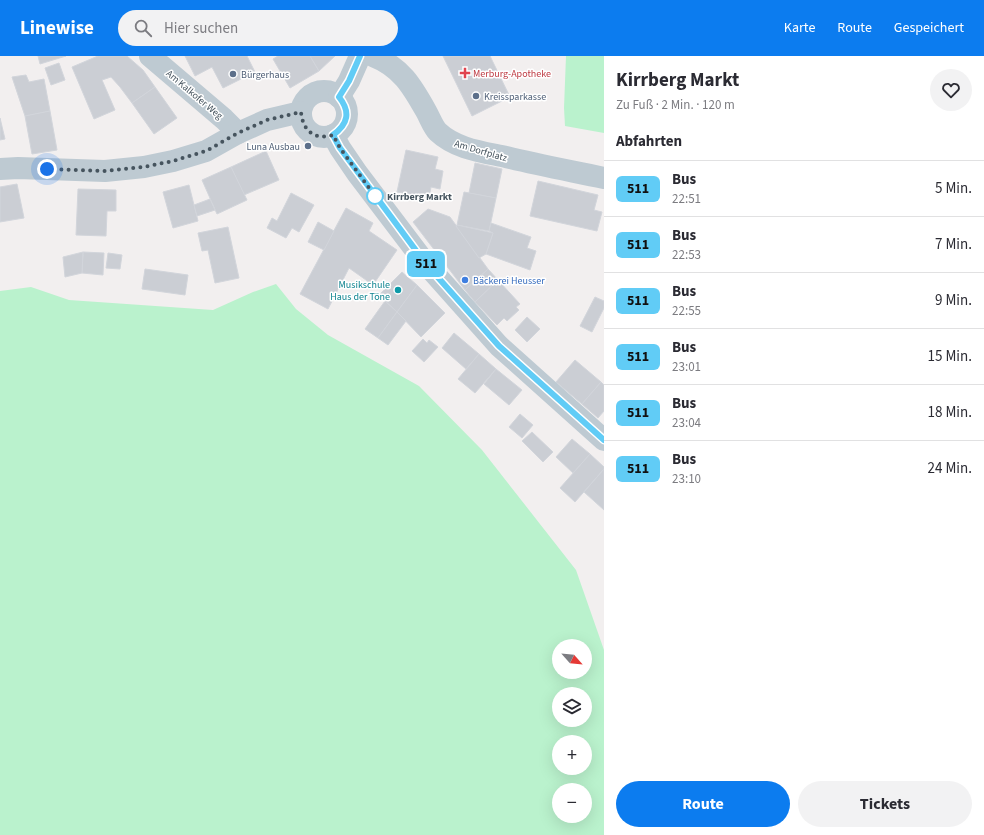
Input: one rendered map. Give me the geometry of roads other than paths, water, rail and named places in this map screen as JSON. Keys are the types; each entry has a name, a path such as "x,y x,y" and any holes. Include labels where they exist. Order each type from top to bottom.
{"street":[{"name":"Am Kalkofer Weg","path":"150,56 224,119 238,133"},
{"path":"339,97 349,81 360,56"},
{"name":"Am Dorfplatz","path":"373,56 381,59 399,71 410,84 437,131 448,141 465,147 543,166 604,178"},
{"path":"324,91 332,92 339,97 345,104 347,113 346,122 341,129 333,135 326,137 311,133 305,128 301,112 303,104 308,97 315,93 324,91"},
{"path":"0,169 18,168 105,171 144,167 173,161 206,151 238,133 267,120 301,112"},
{"path":"333,135 340,148 426,264 499,346 604,440"}],"place":[{"name":"Merburg-Apotheke","path":"465,73"},
{"name":"Bürgerhaus","path":"233,74"},
{"name":"Kreissparkasse","path":"476,96"},
{"name":"Luna Ausbau","path":"308,146"},
{"name":"Kirrberg Markt","path":"375,196"},
{"name":"Bäckerei Heusser","path":"465,280"},
{"name":"Musikschule Haus der Töne","path":"398,290"}]}
